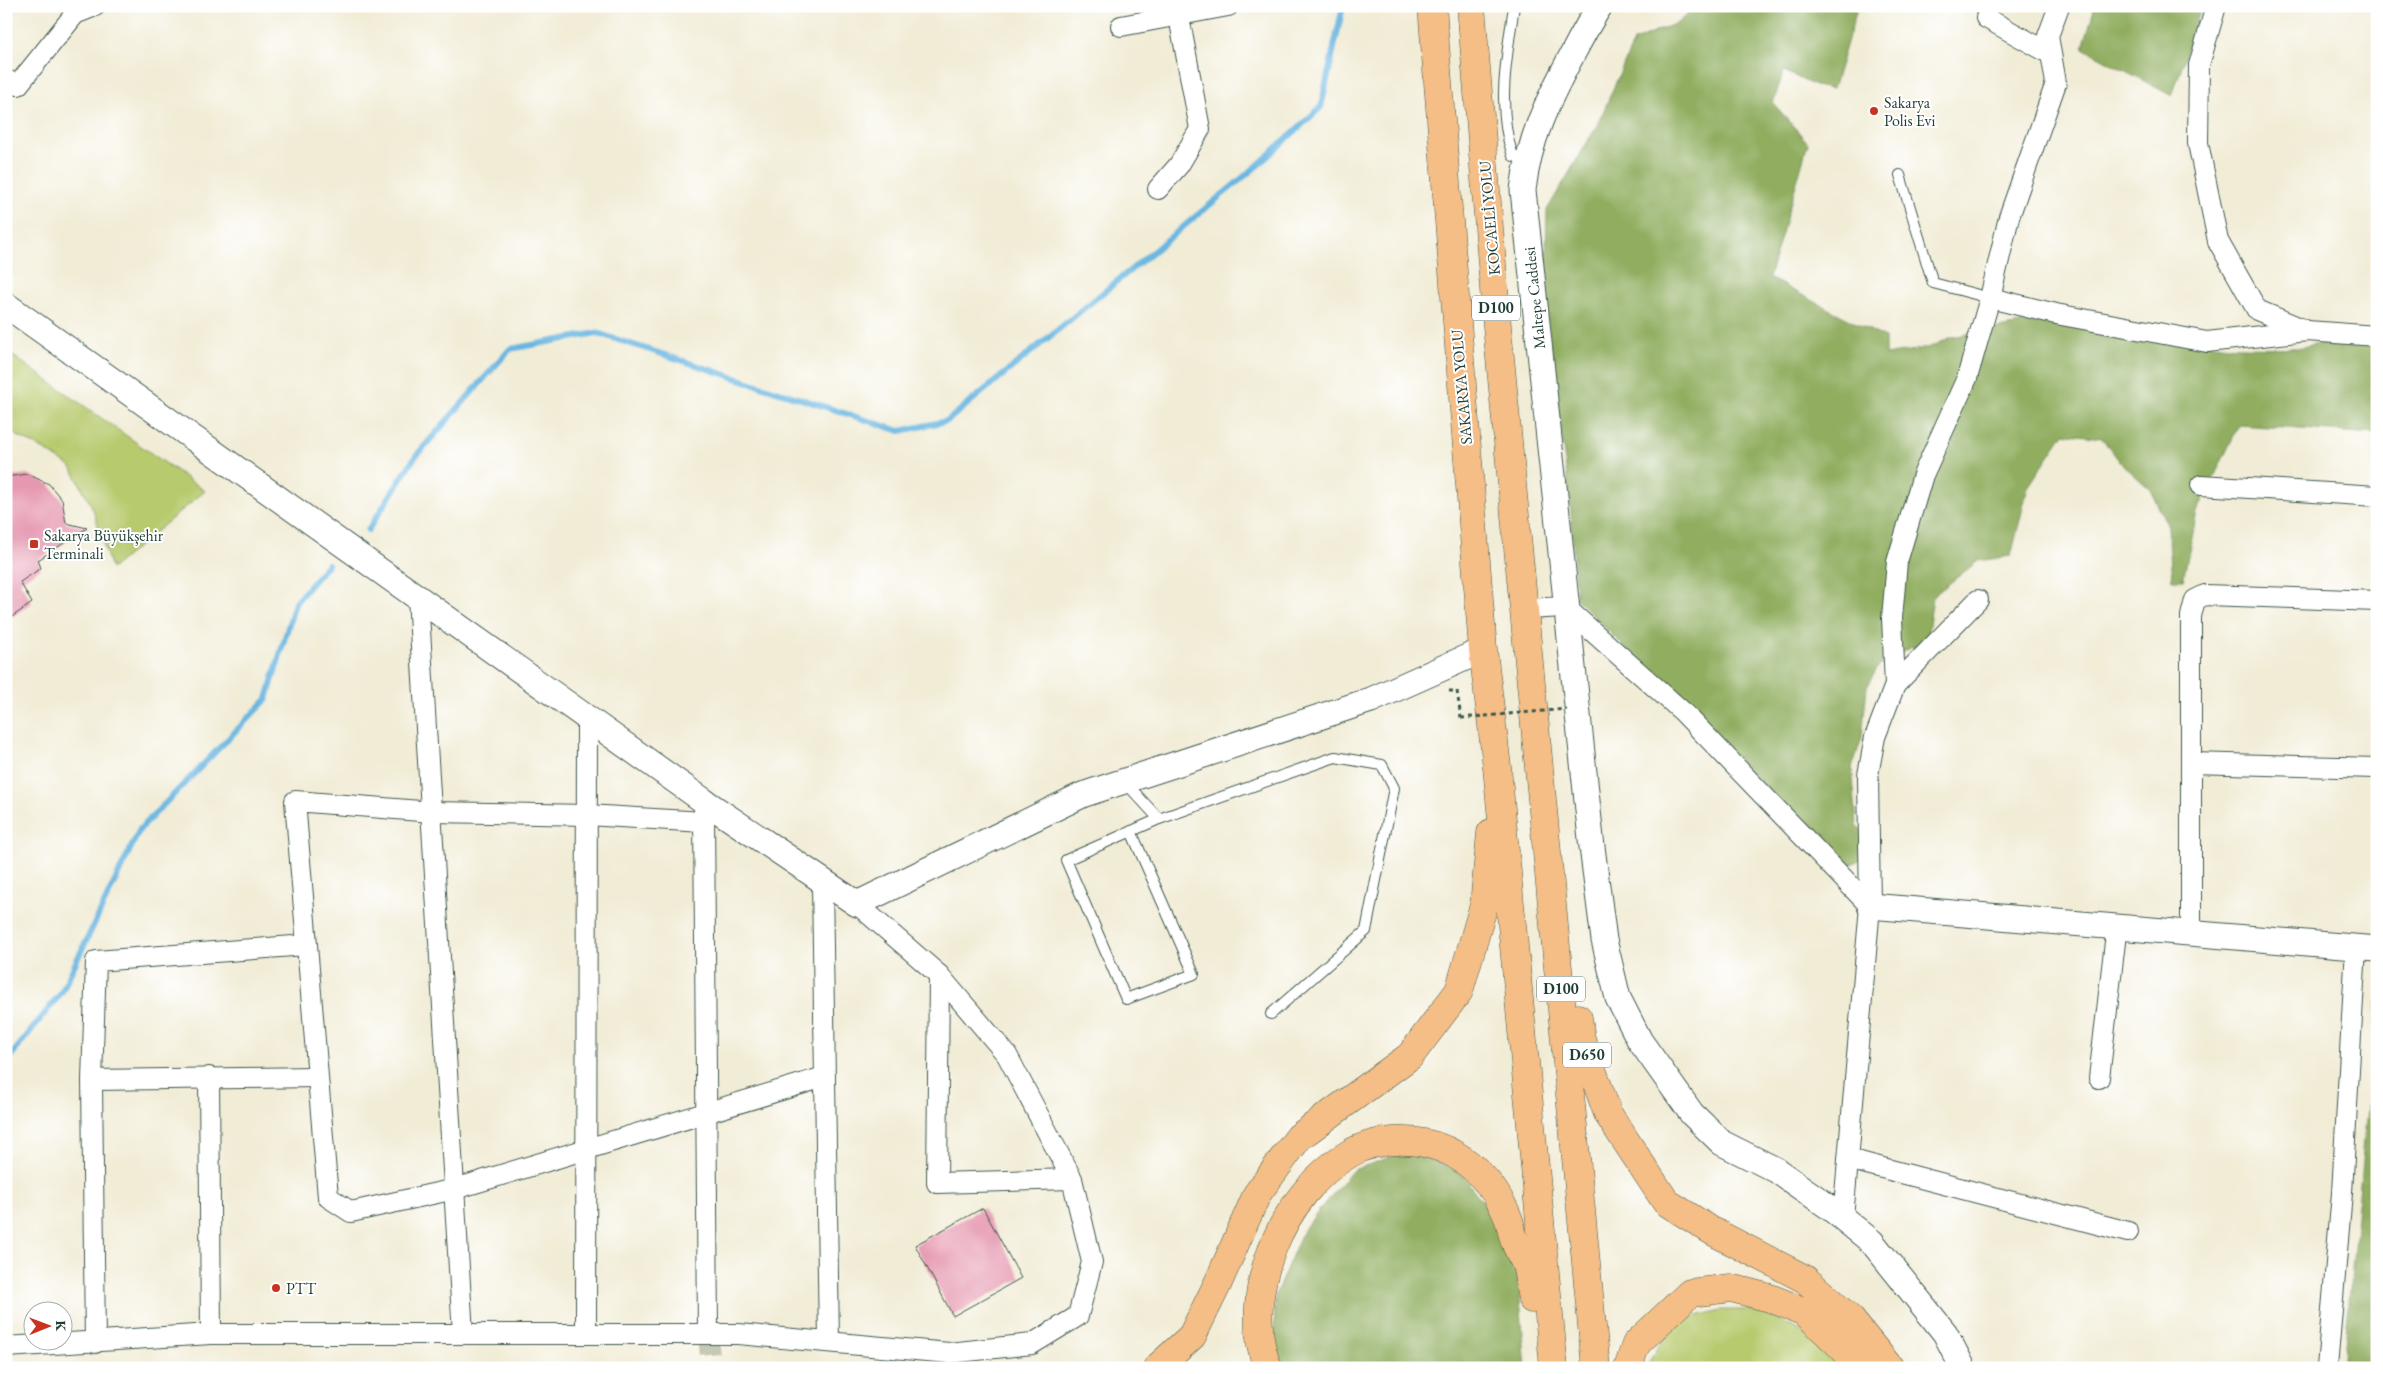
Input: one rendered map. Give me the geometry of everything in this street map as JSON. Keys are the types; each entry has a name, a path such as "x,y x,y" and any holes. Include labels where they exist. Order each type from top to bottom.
{"highway":[{"name":"SAKARYA YOLU","path":"1432,6 1483,650 1497,767"},
{"name":"KOCAELİ YOLU","path":"1471,6 1497,326 1526,609"},
{"name":"D100","path":"1526,609 1596,1368"},
{"name":"D650","path":"1526,609 1581,1038 1608,1114 1666,1202 1712,1231 1805,1279 1851,1320 1890,1368"},
{"name":"D100","path":"1497,767 1554,1368"},
{"path":"1157,1368 1192,1336 1218,1283 1257,1194 1299,1137 1410,1056 1459,991 1484,905 1497,767"},
{"path":"1268,1368 1260,1343 1257,1324 1258,1304 1266,1263 1286,1223 1313,1185 1330,1168 1349,1154 1371,1145 1396,1141 1421,1142 1446,1149 1467,1162 1485,1179 1499,1198 1526,1266 1545,1368"},
{"path":"1628,1368 1636,1344 1690,1293 1731,1288 1770,1298 1805,1312 1844,1349 1859,1368"}],"street":[{"path":"6,80 18,86 75,14 95,6"},
{"path":"1121,26 1178,11 1228,6"},
{"name":"Maltepe Caddesi","path":"1600,6 1550,97 1536,129 1526,160 1523,190 1565,606 1604,940 1618,998 1640,1041 1692,1114 1722,1142 1776,1170 1843,1218 1872,1242 1898,1272 1945,1333 1963,1368"},
{"path":"1895,685 1892,618 1897,562 1923,475 1967,378 1990,298 2009,217 2056,83 2049,53 2048,36 2059,6"},
{"path":"2216,6 2199,65 2198,143 2218,241 2257,310 2307,331"},
{"path":"1158,188 1180,166 1200,129 1178,11"},
{"path":"1986,18 2049,53"},
{"path":"1990,298 2056,314 2207,342 2307,331 2377,336"},
{"path":"6,306 587,716 704,812 857,904 939,975 1007,1056 1072,1179 1092,1262 1078,1316 1032,1344 958,1352 738,1334 211,1334 95,1343 6,1347"},
{"path":"2201,485 2377,496"},
{"path":"2191,932 2191,616 2194,600 2205,595 2377,601"},
{"path":"418,597 433,812 464,1334"},
{"path":"1843,1218 1870,906 1868,775 1875,737 1895,685 1978,600"},
{"path":"1526,609 1565,606 1683,712 1870,906 2117,925 2366,948 2342,1194 2328,1368"},
{"path":"857,904 1082,795 1371,700 1483,650"},
{"path":"586,1334 587,716"},
{"path":"2191,763 2377,768"},
{"path":"704,812 587,816 433,812 295,802 328,1197 352,1212 455,1189 824,1077"},
{"path":"704,812 708,1334"},
{"path":"822,882 829,1342"},
{"path":"2099,1078 2117,925"},
{"path":"95,1343 92,1080 96,961 306,944"},
{"path":"939,975 936,1183 1072,1179"},
{"path":"92,1080 317,1076"},
{"path":"209,1077 211,1334"},
{"path":"1848,1159 2128,1232"}],"lane":[{"path":"1514,6 1504,79 1506,137 1513,156 1526,160"},
{"path":"1900,175 1933,283 1990,298"},
{"path":"1130,831 1194,974 1126,999 1066,860 1130,831 1159,819 1335,757 1382,764 1394,788 1366,931 1271,1014"},
{"path":"1125,781 1159,819"}],"path":[{"path":"1454,691 1457,691 1461,718 1567,709"}],"green space":[{"path":"1695,6 1858,6 1833,89 1815,86 1784,71 1773,103 1808,143 1769,278 1885,338 1885,355 1928,348 1952,337 2041,320 2235,347 2297,348 2340,340 2377,345 2377,434 2239,425 2197,512 2183,580 2172,580 2168,526 2149,488 2121,463 2102,438 2064,433 2028,487 2011,556 1978,561 1933,596 1926,647 1911,647 1878,667 1867,686 1862,737 1852,768 1857,825 1865,833 1866,856 1849,866 1831,853 1576,599 1571,511 1545,300 1547,210 1597,126 1634,41 1679,22"},
{"path":"2095,6 2202,6 2172,96 2083,48"},
{"path":"6,351 205,491 111,569 93,509 71,467 43,449 6,430"},
{"path":"2377,1000 2377,1368 2343,1368"},
{"path":"1408,1151 1460,1172 1492,1214 1517,1265 1526,1368 1284,1368 1274,1344 1275,1296 1303,1230 1353,1170"},
{"path":"1721,1310 1757,1310 1811,1336 1836,1368 1646,1368 1656,1349 1681,1320"}],"building":[{"name":"Sakarya Büyükşehir Terminali","path":"27,474 49,484 62,500 66,523 87,528 38,560 41,568 20,582 32,603 6,621 6,477"},
{"path":"983,1208 1021,1278 953,1316 915,1245"}],"waterway":[{"path":"368,530 415,457 510,349 597,333 900,431 947,421 1257,166 1321,107 1343,6"},
{"path":"6,1058 10,1057 61,993 140,829 267,699 295,603 328,564"}],"tunnel":[{"path":"708,1334 711,1368"}],"place":[{"name":"Sakarya Polis Evi","path":"1874,111"},
{"name":"Sakarya Büyükşehir Terminali","path":"34,544"},
{"name":"PTT","path":"276,1288"}]}
